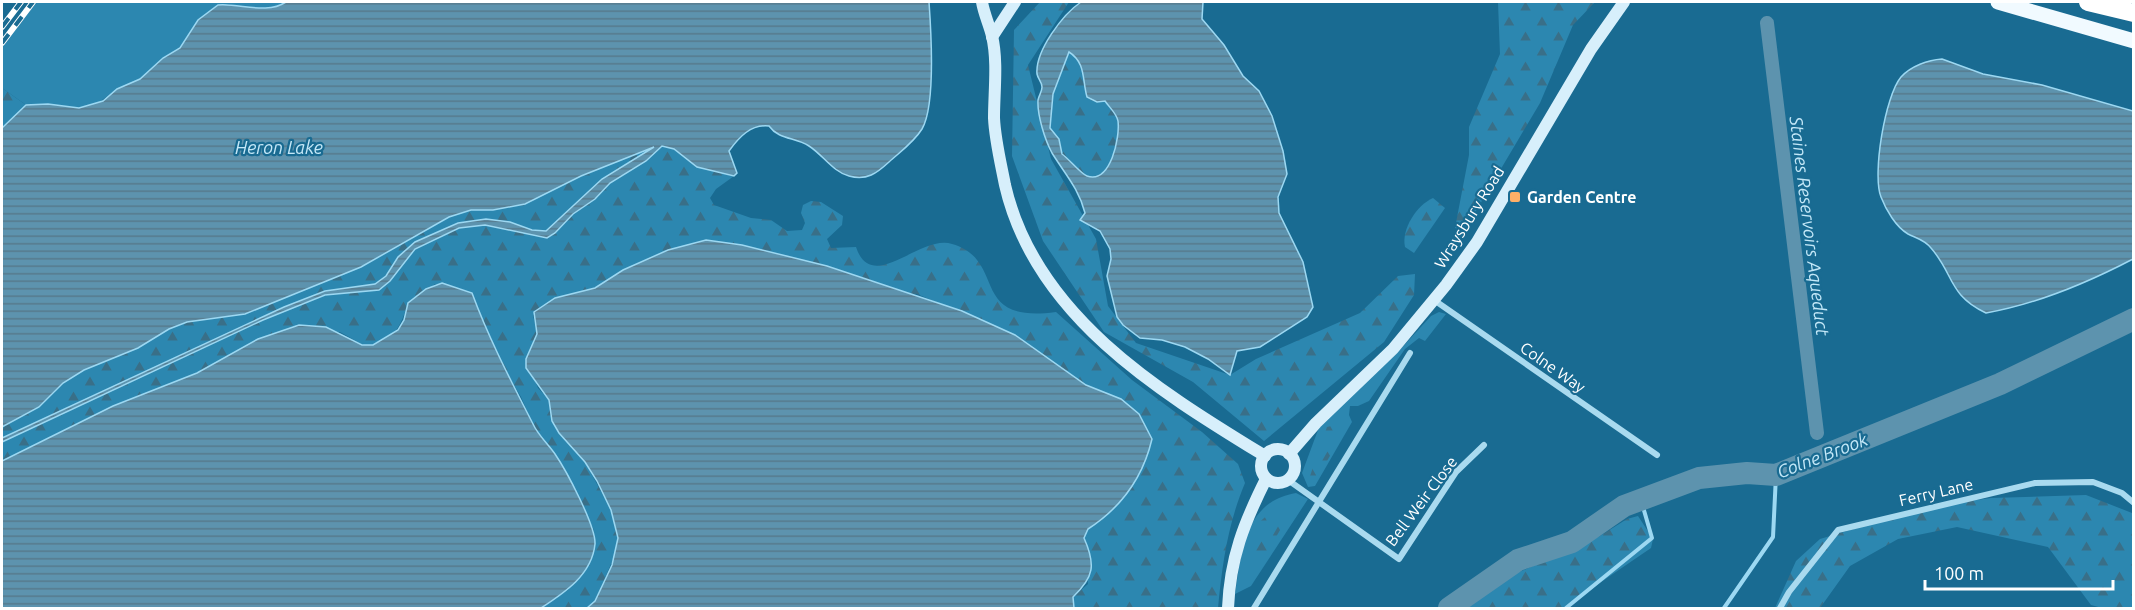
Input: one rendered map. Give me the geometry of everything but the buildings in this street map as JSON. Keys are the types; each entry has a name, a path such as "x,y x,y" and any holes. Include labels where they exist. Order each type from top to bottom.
{"highway":[{"path":"2088,2 2133,13"}],"main road":[{"path":"982,2 992,37 994,122 1005,186 1024,236 1045,275 1075,314 1108,348 1164,391 1264,456"},
{"path":"992,37 1015,2"},
{"name":"Wraysbury Road","path":"1289,454 1316,423 1393,349 1434,300 1477,242 1591,49 1624,2"},
{"path":"1998,2 2133,40"},
{"path":"1274,450 1289,454 1293,458 1294,470 1288,480 1277,483 1266,478 1261,467 1264,456 1274,450"},
{"path":"1228,609 1241,529 1266,478"}],"street":[{"name":"Colne Way","path":"1434,300 1657,455"},
{"path":"1254,609 1410,353"},
{"name":"Bell Weir Close","path":"1318,502 1399,559 1456,472 1484,445"},
{"path":"1288,480 1318,502"},
{"name":"Ferry Lane","path":"1780,609 1789,592 1838,530 2035,483 2093,482 2122,493 2133,503"}],"green space":[{"path":"36,2 286,2 279,6 256,9 228,4 198,20 180,48 163,58 140,79 117,89 98,103 79,108 48,104 26,105 2,88 2,46"},
{"path":"1040,2 1069,2 1028,65 1051,159 1096,239 1108,306 1136,343 1230,375 1256,359 1360,313 1398,276 1415,274 1414,295 1384,342 1264,441 1193,382 1104,332 1043,241 1012,156 1014,30"},
{"path":"1498,2 1595,2 1573,25 1540,103 1470,221 1467,231 1455,228 1469,155 1469,127 1500,54"},
{"path":"1068,52 1077,59 1082,68 1085,89 1109,105 1118,120 1118,137 1112,157 1102,173 1094,176 1084,174 1062,154 1059,139 1050,128 1053,94"},
{"path":"2,88 26,105 2,128"},
{"path":"656,145 602,179 546,231 486,219 458,223 415,242 398,257 386,276 375,284 325,291 284,307 2,438 2,427 39,407 63,383 84,370 138,348 169,329 187,322 245,314 361,267 449,217 471,210 493,210 525,204 581,176"},
{"path":"662,146 674,149 697,167 734,176 716,189 710,198 714,205 751,218 771,220 787,231 802,230 805,223 801,213 803,205 811,201 821,202 843,216 842,225 827,239 831,248 856,247 863,260 873,265 885,265 939,243 952,244 969,252 979,263 999,300 1010,309 1028,313 1056,312 1132,380 1202,432 1238,464 1245,483 1234,513 1227,544 1218,608 1072,608 1073,597 1088,584 1084,538 1088,528 1099,522 1121,399 1086,385 1015,335 917,294 607,281 595,288 555,298 533,315 537,334 526,359 538,388 549,400 552,421 559,433 585,462 611,510 618,538 617,550 595,601 587,608 541,608 568,590 582,575 595,545 594,530 556,456 534,427 521,397 493,349 472,293 435,284 408,303 399,326 390,337 367,347 340,332 277,334 258,339 197,373 113,406 2,461 2,442 263,320 325,295 379,290 390,281 415,249 459,228 485,225 547,238 573,214 595,199 610,183 646,161"},
{"path":"1433,198 1445,208 1414,253 1405,247 1405,233 1411,218 1421,206"},
{"path":"1439,312 1446,314 1425,341 1419,338 1405,349 1369,401 1358,406 1350,406 1349,415 1352,422 1315,486 1308,487 1302,473 1318,430 1326,419 1396,354 1431,316"},
{"path":"1339,424 1347,426 1315,482 1310,476 1327,427"},
{"path":"1296,493 1308,499 1251,586 1235,594 1244,546 1256,518 1279,498"},
{"path":"2086,495 2132,513 2133,608 2102,608 2091,605 2048,547 1957,527 1898,539 1850,566 1820,608 1775,608 1796,561 1820,539 1933,506 1991,498"},
{"path":"1273,510 1289,515 1261,562 1248,550 1255,526"},
{"path":"1638,516 1653,539 1651,548 1563,608 1456,608 1486,587 1600,536 1627,519"}],"water":[{"name":"Heron Lake","path":"286,2 929,2 932,67 929,103 922,129 915,138 880,170 866,177 843,174 809,146 778,134 769,126 757,127 746,132 729,151 737,173 734,176 697,167 674,149 662,146 646,161 610,183 595,199 573,214 547,238 485,225 459,228 415,249 390,281 379,290 325,295 263,320 2,442 2,438 284,307 325,291 375,284 386,276 398,257 415,242 458,223 486,219 546,231 602,179 654,147 581,176 525,204 493,210 471,210 449,217 361,267 245,314 187,322 169,329 138,348 84,370 63,383 39,407 2,427 2,128 26,105 48,104 79,108 103,101 117,89 140,79 163,58 180,48 198,20 218,5 270,8"},
{"path":"1081,2 1203,2 1202,19 1224,45 1243,76 1259,91 1272,116 1283,151 1287,174 1278,197 1279,213 1303,262 1313,307 1307,317 1260,347 1237,351 1230,375 1208,359 1185,347 1162,340 1140,338 1123,325 1117,317 1107,276 1111,259 1110,249 1100,231 1080,220 1085,213 1082,204 1049,148 1039,113 1038,100 1042,87 1037,74 1040,55 1059,24","holes":["1069,52 1081,66 1087,97 1097,102 1105,101 1115,113 1118,121 1112,158 1102,173 1095,177 1084,175 1062,154 1059,139 1050,128 1053,94"]},
{"path":"1942,59 1983,74 2042,85 2133,111 2133,259 2061,292 2005,309 1986,313 1965,299 1929,245 1908,234 1896,223 1883,202 1879,186 1879,154 1885,118 1895,87 1901,77 1915,67"},
{"path":"706,240 742,245 827,266 962,311 1015,335 1086,385 1121,399 1139,414 1152,439 1148,453 1137,478 1121,501 1088,529 1084,538 1090,556 1091,570 1085,583 1073,597 1074,608 587,608 595,601 612,565 618,538 611,510 597,481 585,462 559,433 552,421 549,400 526,368 526,359 537,334 534,312 555,298 595,288 623,270 668,250"},
{"path":"442,283 472,293 493,343 533,424 566,472 591,525 595,544 589,565 576,582 559,596 541,608 2,608 2,461 113,406 197,373 258,339 299,325 326,327 362,345 373,345 398,330 404,320 408,303 426,289"}],"waterway":[{"name":"Staines Reservoirs Aqueduct","path":"1767,23 1817,433"},
{"name":"Colne Brook","path":"1449,608 1518,560 1572,542 1624,506 1699,478 1747,473 1776,475 2000,384 2134,319"},
{"path":"1724,608 1773,537 1776,475"},
{"path":"1566,608 1652,538 1641,500"}],"railway":[{"path":"2,27 21,2"},
{"path":"2,43 33,2"}],"place":[{"name":"Garden Centre","path":"1515,197"}]}
